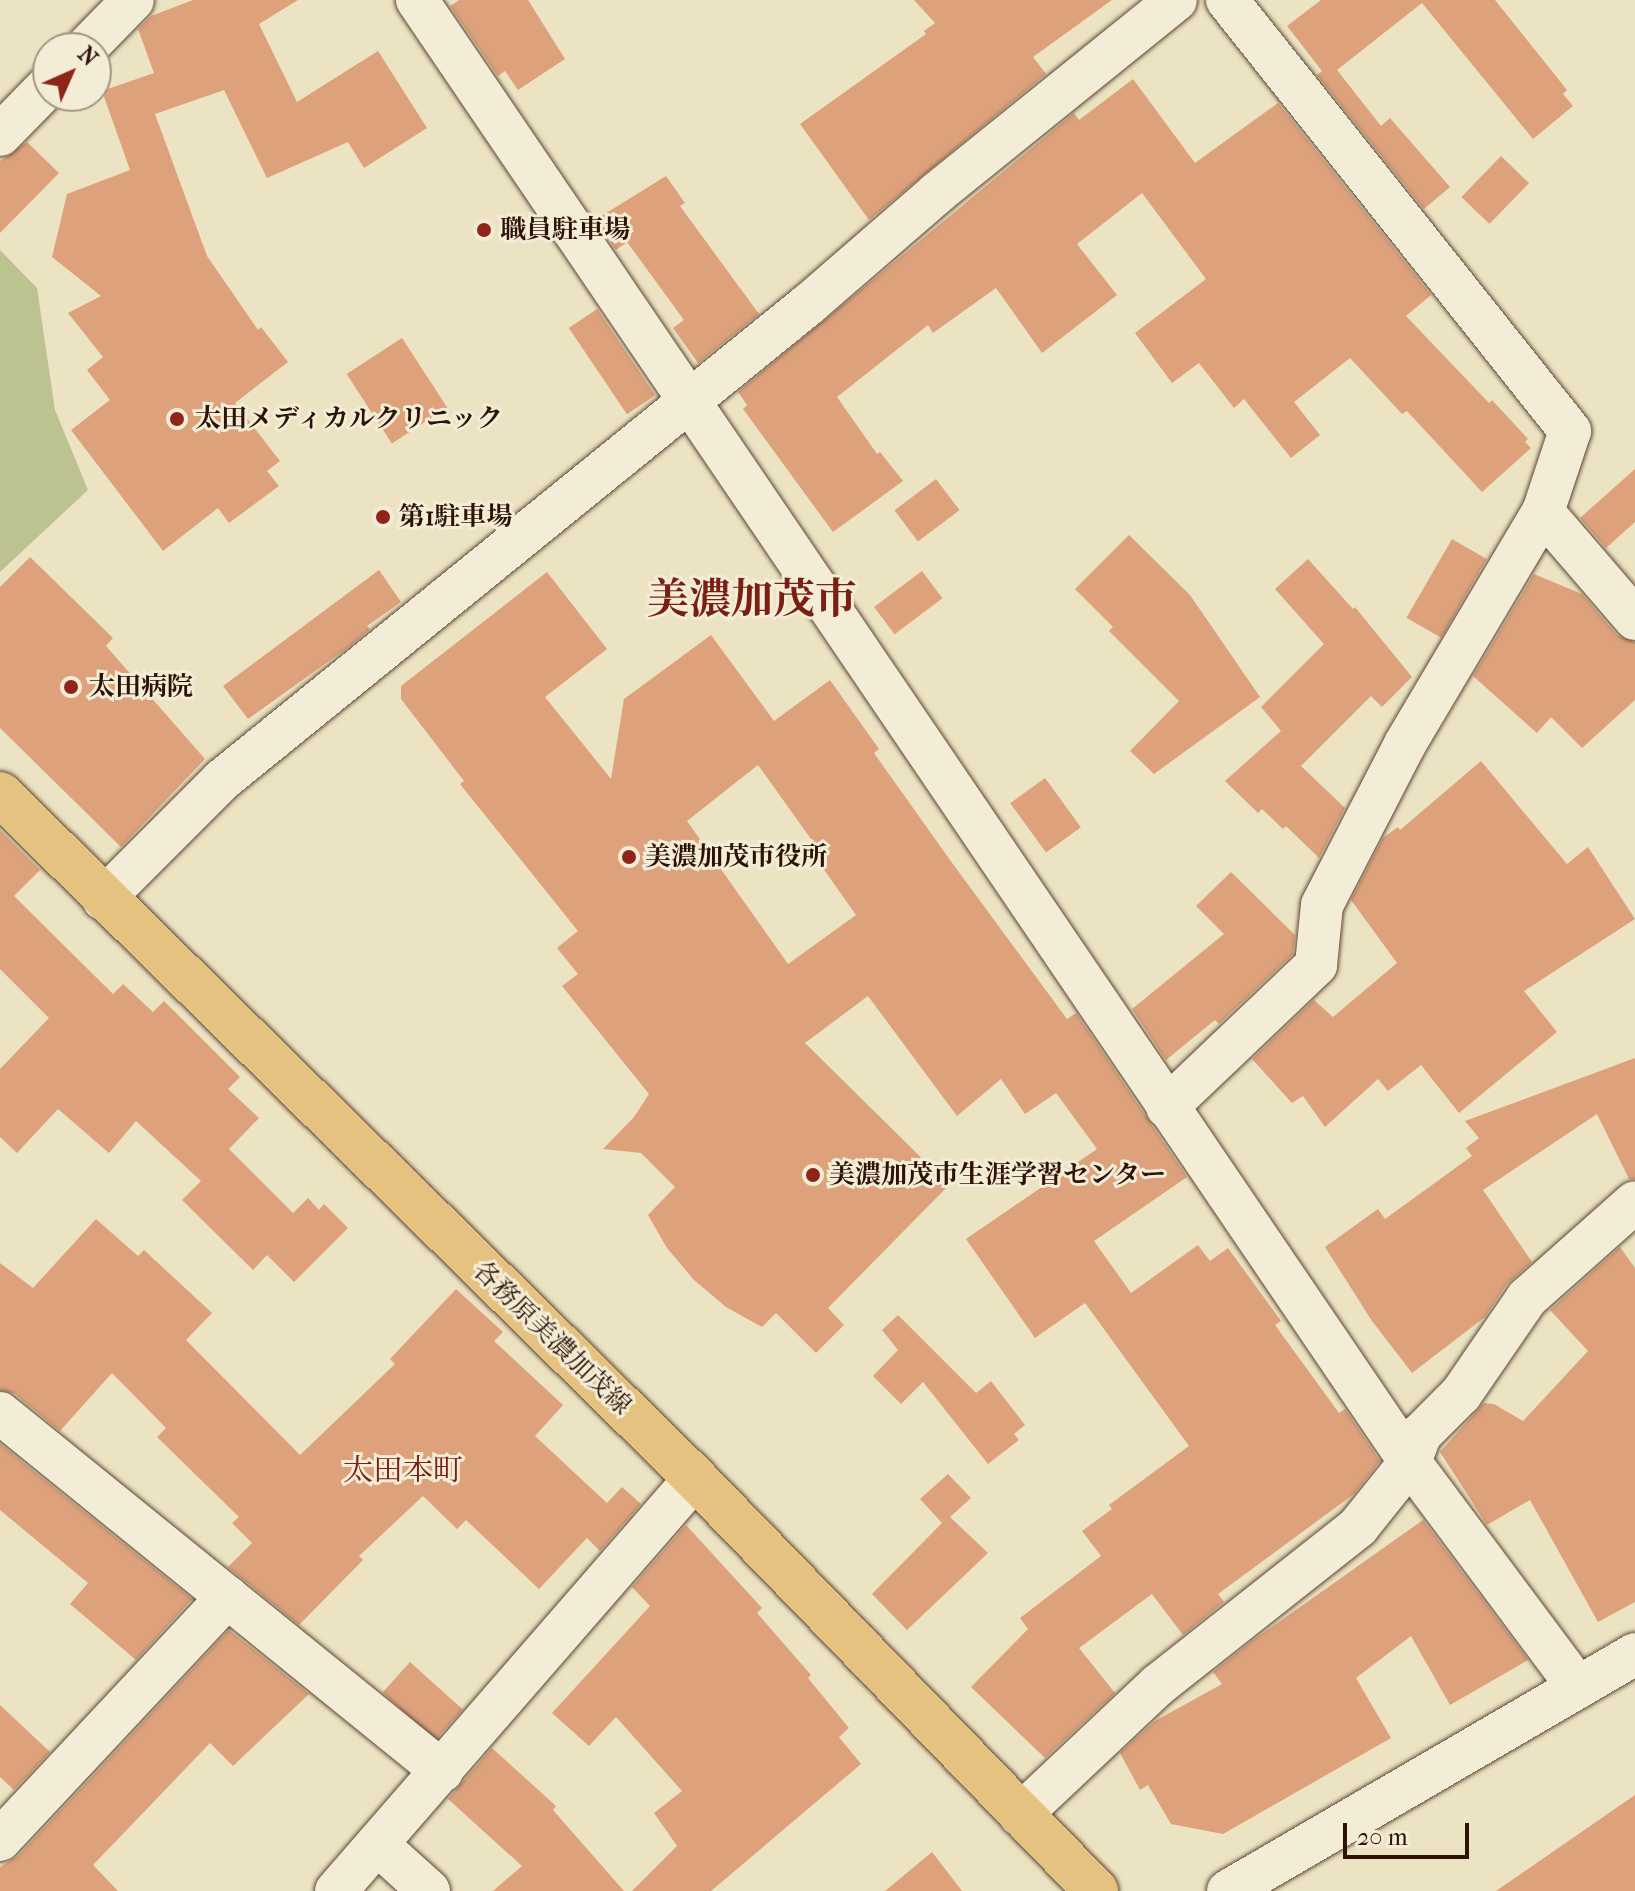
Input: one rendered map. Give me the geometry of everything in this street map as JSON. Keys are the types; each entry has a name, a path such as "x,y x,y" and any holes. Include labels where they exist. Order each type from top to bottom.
{"main road":[{"name":"各務原美濃加茂線","path":"0,794 103,899 695,1478 1096,1891"}],"street":[{"path":"102,32 133,0"},
{"path":"417,0 1410,1462 1578,1687"},
{"path":"103,899 222,780 809,304 937,193 1176,0"},
{"path":"1167,1107 1316,965 1322,905 1405,744 1543,512 1570,431 1227,0"},
{"path":"0,135 32,102"},
{"path":"1543,512 1635,619"},
{"path":"1020,1815 1158,1685 1358,1527 1410,1462 1421,1434 1461,1394 1527,1298 1635,1202"},
{"path":"0,1413 442,1771"},
{"path":"336,1891 695,1478"},
{"path":"0,1840 227,1597"},
{"path":"1228,1891 1635,1654"},
{"path":"377,1844 429,1891"}],"green space":[{"path":"0,250 37,288 55,410 88,490 0,572"}],"building":[{"path":"193,0 298,0 259,24 297,102 378,51 427,128 364,168 348,142 267,178 224,90 155,114 207,256 258,330 261,327 288,362 235,403 280,461 267,471 279,486 229,523 218,508 163,551 71,430 110,400 87,370 103,357 68,313 101,296 52,257 67,194 130,170 109,112 112,112 112,88 154,73 138,29 151,16"},
{"path":"459,0 528,0 565,59 518,90 505,71 498,76 450,6"},
{"path":"914,0 1112,0 1033,57 1046,74 869,220 800,124 926,34 924,31 935,23"},
{"path":"1321,0 1495,0 1567,90 1563,94 1573,106 1533,139 1422,3 1337,70 1381,126 1390,118 1450,187 1424,209 1317,75 1322,71 1287,26"},
{"path":"1133,79 1195,163 1278,103 1431,295 1406,316 1489,403 1492,400 1528,439 1525,442 1531,448 1482,492 1407,411 1402,414 1350,358 1294,402 1320,435 1291,458 1244,399 1234,408 1199,363 1172,383 1135,333 1206,279 1142,193 1077,244 1117,295 1042,353 996,288 933,333 928,325 837,397 877,454 880,452 903,481 833,532 743,409 747,405 738,392 1074,113 1079,120"},
{"path":"27,142 59,173 0,233 0,161"},
{"path":"1501,156 1529,183 1489,224 1461,197"},
{"path":"666,176 685,203 680,206 759,314 698,363 673,328 684,320 627,242 616,250 595,220"},
{"path":"597,309 655,395 627,414 569,328"},
{"path":"402,338 447,408 392,444 347,374"},
{"path":"1635,469 1635,522 1606,548 1580,518"},
{"path":"936,479 959,510 918,541 894,510"},
{"path":"1129,535 1190,595 1260,697 1154,774 1130,751 1179,701 1109,631 1113,627 1075,589"},
{"path":"1452,539 1487,559 1441,638 1406,618"},
{"name":"太田病院","path":"30,557 113,638 106,646 205,759 121,847 0,728 0,587"},
{"path":"1308,559 1353,609 1355,607 1412,677 1382,707 1371,696 1301,766 1345,808 1319,858 1286,826 1283,829 1262,809 1258,813 1225,781 1281,731 1261,707 1324,644 1275,589"},
{"path":"379,570 401,602 367,626 370,629 350,646 248,719 223,686"},
{"path":"922,571 942,598 895,634 874,607"},
{"path":"547,572 607,649 545,697 611,779 624,699 711,635 774,721 830,680 879,749 874,753 950,860 1067,1019 1076,1013 1187,1177 1094,1241 1131,1293 1198,1245 1210,1261 1228,1248 1281,1321 1275,1325 1339,1413 1345,1409 1380,1461 1354,1494 1218,1594 1224,1602 1183,1635 1152,1594 1079,1648 1115,1693 1045,1758 971,1687 1028,1629 1020,1618 1101,1556 1082,1531 1112,1509 1109,1505 1189,1446 1085,1303 1035,1338 966,1239 1097,1149 1056,1093 1025,1114 1001,1079 957,1116 868,996 805,1043 949,1185 828,1308 844,1325 816,1353 776,1313 762,1327 726,1307 694,1280 667,1248 648,1215 675,1187 641,1153 603,1149 634,1117 649,1094 562,986 578,974 557,948 578,931 460,784 464,781 401,699 401,686","holes":["758,765 826,860 820,864 856,915 788,964 687,821"]},
{"path":"1534,574 1582,594 1617,635 1635,642 1635,700 1582,748 1551,717 1537,733 1473,676"},
{"path":"1481,761 1567,864 1588,847 1635,919 1524,991 1557,1032 1459,1113 1421,1065 1388,1091 1378,1079 1325,1127 1303,1096 1292,1103 1252,1059 1314,1000 1333,1017 1397,963 1351,900 1383,838 1398,827 1400,830"},
{"path":"1045,778 1081,827 1046,853 1010,803"},
{"path":"0,830 40,870 14,896 113,994 123,984 153,1012 164,1001 240,1077 228,1089 259,1118 229,1149 293,1213 308,1198 319,1210 324,1204 348,1228 294,1282 267,1255 253,1270 182,1200 201,1181 136,1121 109,1153 58,1109 17,1153 0,1137 0,1069 49,1018 0,969"},
{"path":"1231,872 1295,935 1293,954 1219,1024 1215,1020 1166,1060 1132,1009 1224,934 1196,906"},
{"path":"1635,1058 1635,1179 1629,1179 1597,1114 1483,1190 1532,1262 1507,1284 1485,1317 1412,1373 1372,1321 1325,1247 1378,1209 1385,1219 1472,1156 1466,1148 1479,1138 1465,1121"},
{"path":"96,1219 138,1256 144,1250 212,1313 186,1340 300,1455 395,1364 390,1359 456,1289 503,1332 494,1341 563,1405 535,1436 607,1503 622,1487 641,1504 600,1551 587,1538 539,1589 466,1520 457,1529 423,1496 359,1556 363,1560 299,1625 228,1567 252,1543 232,1523 239,1517 157,1437 166,1428 112,1373 60,1431 15,1394 0,1390 0,1263 33,1288"},
{"path":"1620,1247 1635,1268 1635,1602 1598,1622 1530,1500 1487,1525 1440,1452 1484,1403 1494,1404 1523,1421 1588,1351 1550,1310"},
{"path":"898,1315 976,1393 991,1381 1025,1425 1014,1434 1019,1440 988,1464 923,1382 901,1404 873,1376 898,1350 882,1330"},
{"path":"0,1444 192,1599 136,1660 70,1604 88,1583 0,1510"},
{"path":"948,1474 971,1498 950,1517 988,1553 907,1630 872,1594 942,1523 920,1499"},
{"path":"1423,1520 1528,1660 1450,1705 1411,1636 1356,1678 1391,1738 1223,1834 1171,1824 1148,1785 1140,1790 1120,1753 1155,1721 1222,1684 1213,1672 1252,1641"},
{"path":"686,1525 762,1608 757,1613 811,1675 808,1678 849,1728 839,1737 861,1764 711,1891 632,1891 677,1846 654,1813 682,1791 616,1717 589,1746 552,1713 650,1606 632,1587"},
{"path":"229,1630 309,1694 233,1766 210,1743 93,1865 118,1891 0,1891 0,1867 18,1856"},
{"path":"410,1662 463,1710 435,1740 383,1692"},
{"path":"0,1705 50,1752 14,1790 0,1777"},
{"path":"492,1748 556,1806 553,1810 624,1891 493,1891 522,1866 448,1799"},
{"path":"1635,1795 1635,1891 1496,1891"},
{"path":"932,1852 962,1891 885,1891"}],"place":[{"name":"職員駐車場","path":"484,230"},
{"name":"太田メディカルクリニック","path":"177,419"},
{"name":"第1駐車場","path":"383,517"},
{"name":"太田病院","path":"71,687"},
{"name":"美濃加茂市役所","path":"629,857"},
{"name":"美濃加茂市生涯学習センター","path":"813,1175"}],"district":[{"name":"美濃加茂市","path":"752,600"},
{"name":"太田本町","path":"403,1471"}]}
